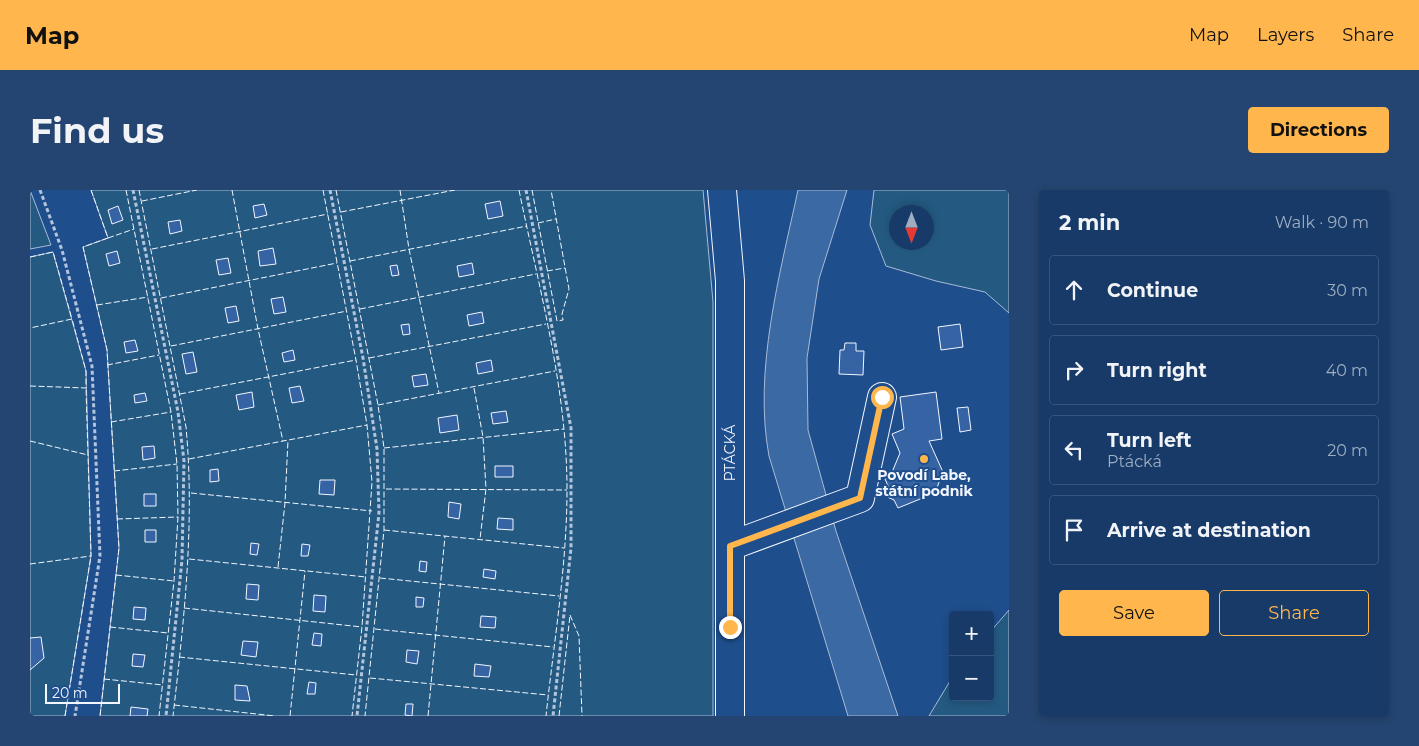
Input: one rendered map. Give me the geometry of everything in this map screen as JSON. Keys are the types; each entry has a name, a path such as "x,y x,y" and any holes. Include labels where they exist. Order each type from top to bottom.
{"street":[{"name":"PTÁCKÁ","path":"722,190 730,281 730,716"},
{"path":"730,546 860,498 882,397"}],"path":[{"path":"40,190 62,250 92,366 100,556 75,716"},
{"path":"133,190 174,393 184,461 182,560 166,716"},
{"path":"330,190 363,358 378,449 378,513 357,716"},
{"path":"526,190 571,428 571,548 553,716"}],"shaded area":[{"path":"30,190 51,245 30,249"},
{"path":"91,190 703,190 713,302 713,716 100,716 119,548 107,350 83,247 108,238"},
{"path":"798,190 847,190 819,279 807,358 808,430 836,531 898,716 848,716 769,456 765,424 764,390 766,357 777,289"},
{"path":"874,190 1009,190 1009,313 985,292 936,281 886,266 870,225"},
{"path":"53,252 86,371 91,556 65,716 30,716 30,257"},
{"path":"1009,610 1009,716 929,716 949,683 949,701 994,701 994,627"}],"building":[{"path":"500,201 503,216 488,219 485,204"},
{"path":"264,204 267,215 255,218 253,206"},
{"path":"118,206 123,220 112,224 108,210"},
{"path":"180,220 182,231 170,234 168,222"},
{"path":"273,248 276,264 260,266 258,251"},
{"path":"117,251 120,263 109,266 106,254"},
{"path":"228,258 231,273 219,275 216,260"},
{"path":"472,263 474,274 459,277 457,266"},
{"path":"397,265 399,275 392,276 390,266"},
{"path":"283,297 286,312 274,314 271,299"},
{"path":"236,306 239,321 228,323 225,308"},
{"path":"482,312 484,323 469,326 467,315"},
{"path":"409,324 410,334 403,335 401,325"},
{"path":"960,324 963,347 941,350 938,327"},
{"path":"135,340 138,351 126,353 124,342"},
{"path":"845,343 856,343 856,351 864,351 863,375 839,374 840,350 844,350"},
{"path":"293,350 295,360 284,362 282,353"},
{"path":"193,352 197,372 186,374 182,354"},
{"path":"491,360 493,371 478,374 476,363"},
{"path":"426,374 428,385 414,387 412,376"},
{"path":"300,386 304,401 292,403 289,388"},
{"path":"252,392 254,407 239,410 236,395"},
{"path":"936,392 942,439 929,441 943,472 935,493 898,508 894,500 885,496 889,488 885,479 890,477 900,453 892,434 904,429 900,397"},
{"path":"145,393 147,401 135,403 134,395"},
{"path":"968,407 971,430 960,432 957,408"},
{"path":"506,411 508,422 493,424 491,413"},
{"path":"457,415 459,430 440,433 438,418"},
{"path":"154,446 155,458 143,460 142,447"},
{"path":"495,466 513,466 513,477 495,477"},
{"path":"218,469 219,481 210,482 210,470"},
{"path":"320,480 335,480 334,495 319,494"},
{"path":"144,494 156,494 156,506 144,506"},
{"path":"449,502 461,504 459,519 448,517"},
{"path":"498,518 513,519 513,530 497,529"},
{"path":"145,530 156,530 156,542 145,542"},
{"path":"251,543 259,544 257,555 250,554"},
{"path":"302,544 310,545 308,556 301,556"},
{"path":"420,561 427,562 426,572 419,571"},
{"path":"484,569 496,571 495,579 483,577"},
{"path":"247,584 259,585 258,600 246,599"},
{"path":"314,595 326,596 325,612 313,611"},
{"path":"416,597 424,598 423,607 416,607"},
{"path":"134,607 146,608 145,620 133,619"},
{"path":"481,616 496,617 495,628 480,627"},
{"path":"314,633 322,634 321,646 312,645"},
{"path":"41,637 44,658 30,670 30,638"},
{"path":"243,641 258,642 256,657 241,655"},
{"path":"407,650 419,651 417,664 406,662"},
{"path":"133,654 145,655 143,667 132,666"},
{"path":"475,664 491,666 489,677 474,676"},
{"path":"309,682 316,683 315,694 307,694"},
{"path":"235,685 247,686 250,701 235,700"},
{"path":"406,704 413,704 412,716 405,715"},
{"path":"131,707 148,709 147,716 130,716"}],"fence":[{"path":"91,190 108,238 83,247 107,350 119,548 100,716"},
{"path":"126,190 171,412 177,464 178,517 174,581 159,716"},
{"path":"139,190 186,427 189,536 181,644 173,716"},
{"path":"142,201 197,190"},
{"path":"232,190 258,329 283,441"},
{"path":"323,190 367,425 372,482 362,627 352,716"},
{"path":"336,190 378,405 384,448 384,530 365,716"},
{"path":"400,190 409,249 439,393"},
{"path":"341,212 455,190"},
{"path":"519,190 557,376 566,451 565,546 546,716"},
{"path":"532,190 557,321 563,320 562,314 569,289 551,190"},
{"path":"152,249 328,214"},
{"path":"538,223 556,219"},
{"path":"350,261 527,226"},
{"path":"108,238 134,229"},
{"path":"30,257 53,252 72,319 30,328"},
{"path":"161,298 337,263"},
{"path":"547,271 565,268"},
{"path":"360,309 536,274"},
{"path":"97,305 148,297"},
{"path":"171,346 347,311"},
{"path":"30,386 86,388 86,371 72,319"},
{"path":"369,358 546,324"},
{"path":"107,365 159,355"},
{"path":"180,394 356,360"},
{"path":"378,405 555,371"},
{"path":"30,441 88,455 86,388"},
{"path":"474,388 483,437 486,489 480,539"},
{"path":"111,422 171,412"},
{"path":"189,459 367,425"},
{"path":"384,448 564,429"},
{"path":"278,567 285,503 288,440"},
{"path":"30,564 91,556 88,455"},
{"path":"114,471 177,464"},
{"path":"386,489 567,490"},
{"path":"191,493 372,511"},
{"path":"117,519 178,517"},
{"path":"384,530 564,548"},
{"path":"428,716 445,536"},
{"path":"65,716 91,556"},
{"path":"189,559 366,577"},
{"path":"290,716 305,571"},
{"path":"116,575 174,581"},
{"path":"380,578 559,596"},
{"path":"184,608 362,627"},
{"path":"570,615 579,636 582,716"},
{"path":"559,716 570,615"},
{"path":"110,627 168,633"},
{"path":"375,629 553,647"},
{"path":"179,657 356,675"},
{"path":"370,678 548,695"},
{"path":"104,679 163,685"},
{"path":"174,705 275,716"}],"place":[{"name":"Povodí Labe, státní podnik","path":"924,459"}],"route":[{"path":"730,627 730,546 860,498 882,397"}]}
